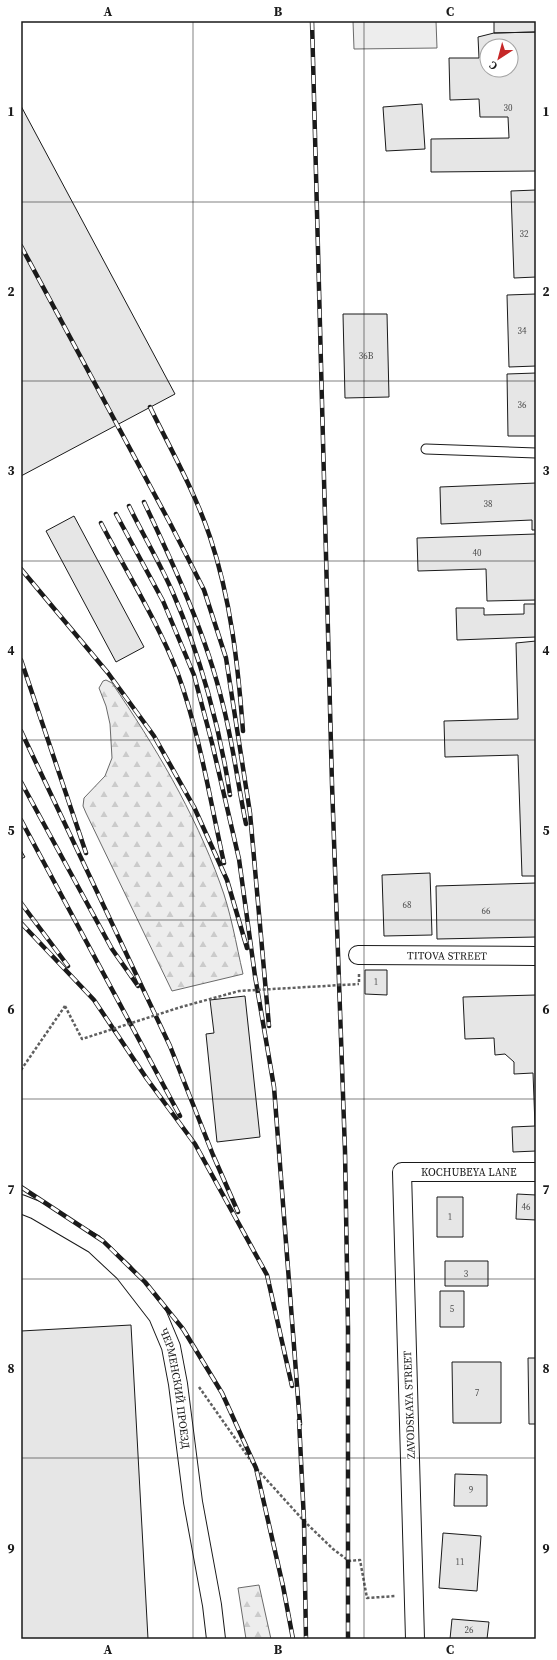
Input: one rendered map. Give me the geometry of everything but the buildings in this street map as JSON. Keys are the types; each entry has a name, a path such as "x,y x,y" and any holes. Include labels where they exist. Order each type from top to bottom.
{"street":[{"name":"TITOVA STREET","path":"358,955 536,956"},
{"name":"KOCHUBEYA LANE","path":"402,1172 536,1172"},
{"name":"ZAVODSKAYA STREET","path":"402,1172 415,1595 415,1639"},
{"name":"ЧЕРМЕНСКИЙ ПРОЕЗД","path":"21,1204 36,1210 94,1244 124,1272 158,1316 171,1347 178,1384 193,1502 212,1605 216,1639"}],"lane":[{"path":"426,449 536,453"}],"path":[{"path":"21,1070 65,1006 82,1039 181,1007 238,991 359,984"},
{"path":"178,1384 199,1387 256,1468 304,1521 333,1549 349,1561 360,1560 366,1598 415,1595"}],"green space":[{"path":"106,680 112,683 158,755 198,830 210,856 224,894 243,974 172,991 86,813 83,806 84,798 105,776 112,758 110,724 106,706 99,688 103,681"},
{"path":"259,1585 271,1639 246,1639 238,1588"}],"shaded area":[{"path":"353,21 436,21 437,48 354,49"}],"railway":[{"path":"312,21 332,784 345,1151 348,1328 348,1639"},
{"path":"21,246 171,525 204,590 226,658 250,813 269,1026"},
{"path":"150,407 182,471 204,520 217,561 228,609 236,657 243,731"},
{"path":"144,502 189,602 208,653 227,720 246,824"},
{"path":"129,506 168,582 192,641 215,718 230,795"},
{"path":"116,514 163,601 194,675 212,743 239,859 255,976 274,1087 300,1424"},
{"path":"101,523 152,617 178,674 199,744 224,863"},
{"path":"21,569 108,673 154,736 194,807 227,880 247,948"},
{"path":"21,660 86,853"},
{"path":"21,731 170,1046 213,1155 238,1212"},
{"path":"21,782 112,949 138,986"},
{"path":"21,820 180,1116"},
{"path":"21,903 68,966"},
{"path":"21,923 94,1000 147,1079 195,1144 267,1275 292,1386"},
{"path":"21,1187 103,1241 145,1282 183,1329 222,1393 256,1468 283,1586 293,1639"},
{"path":"299,1420 304,1521 306,1639"}]}
